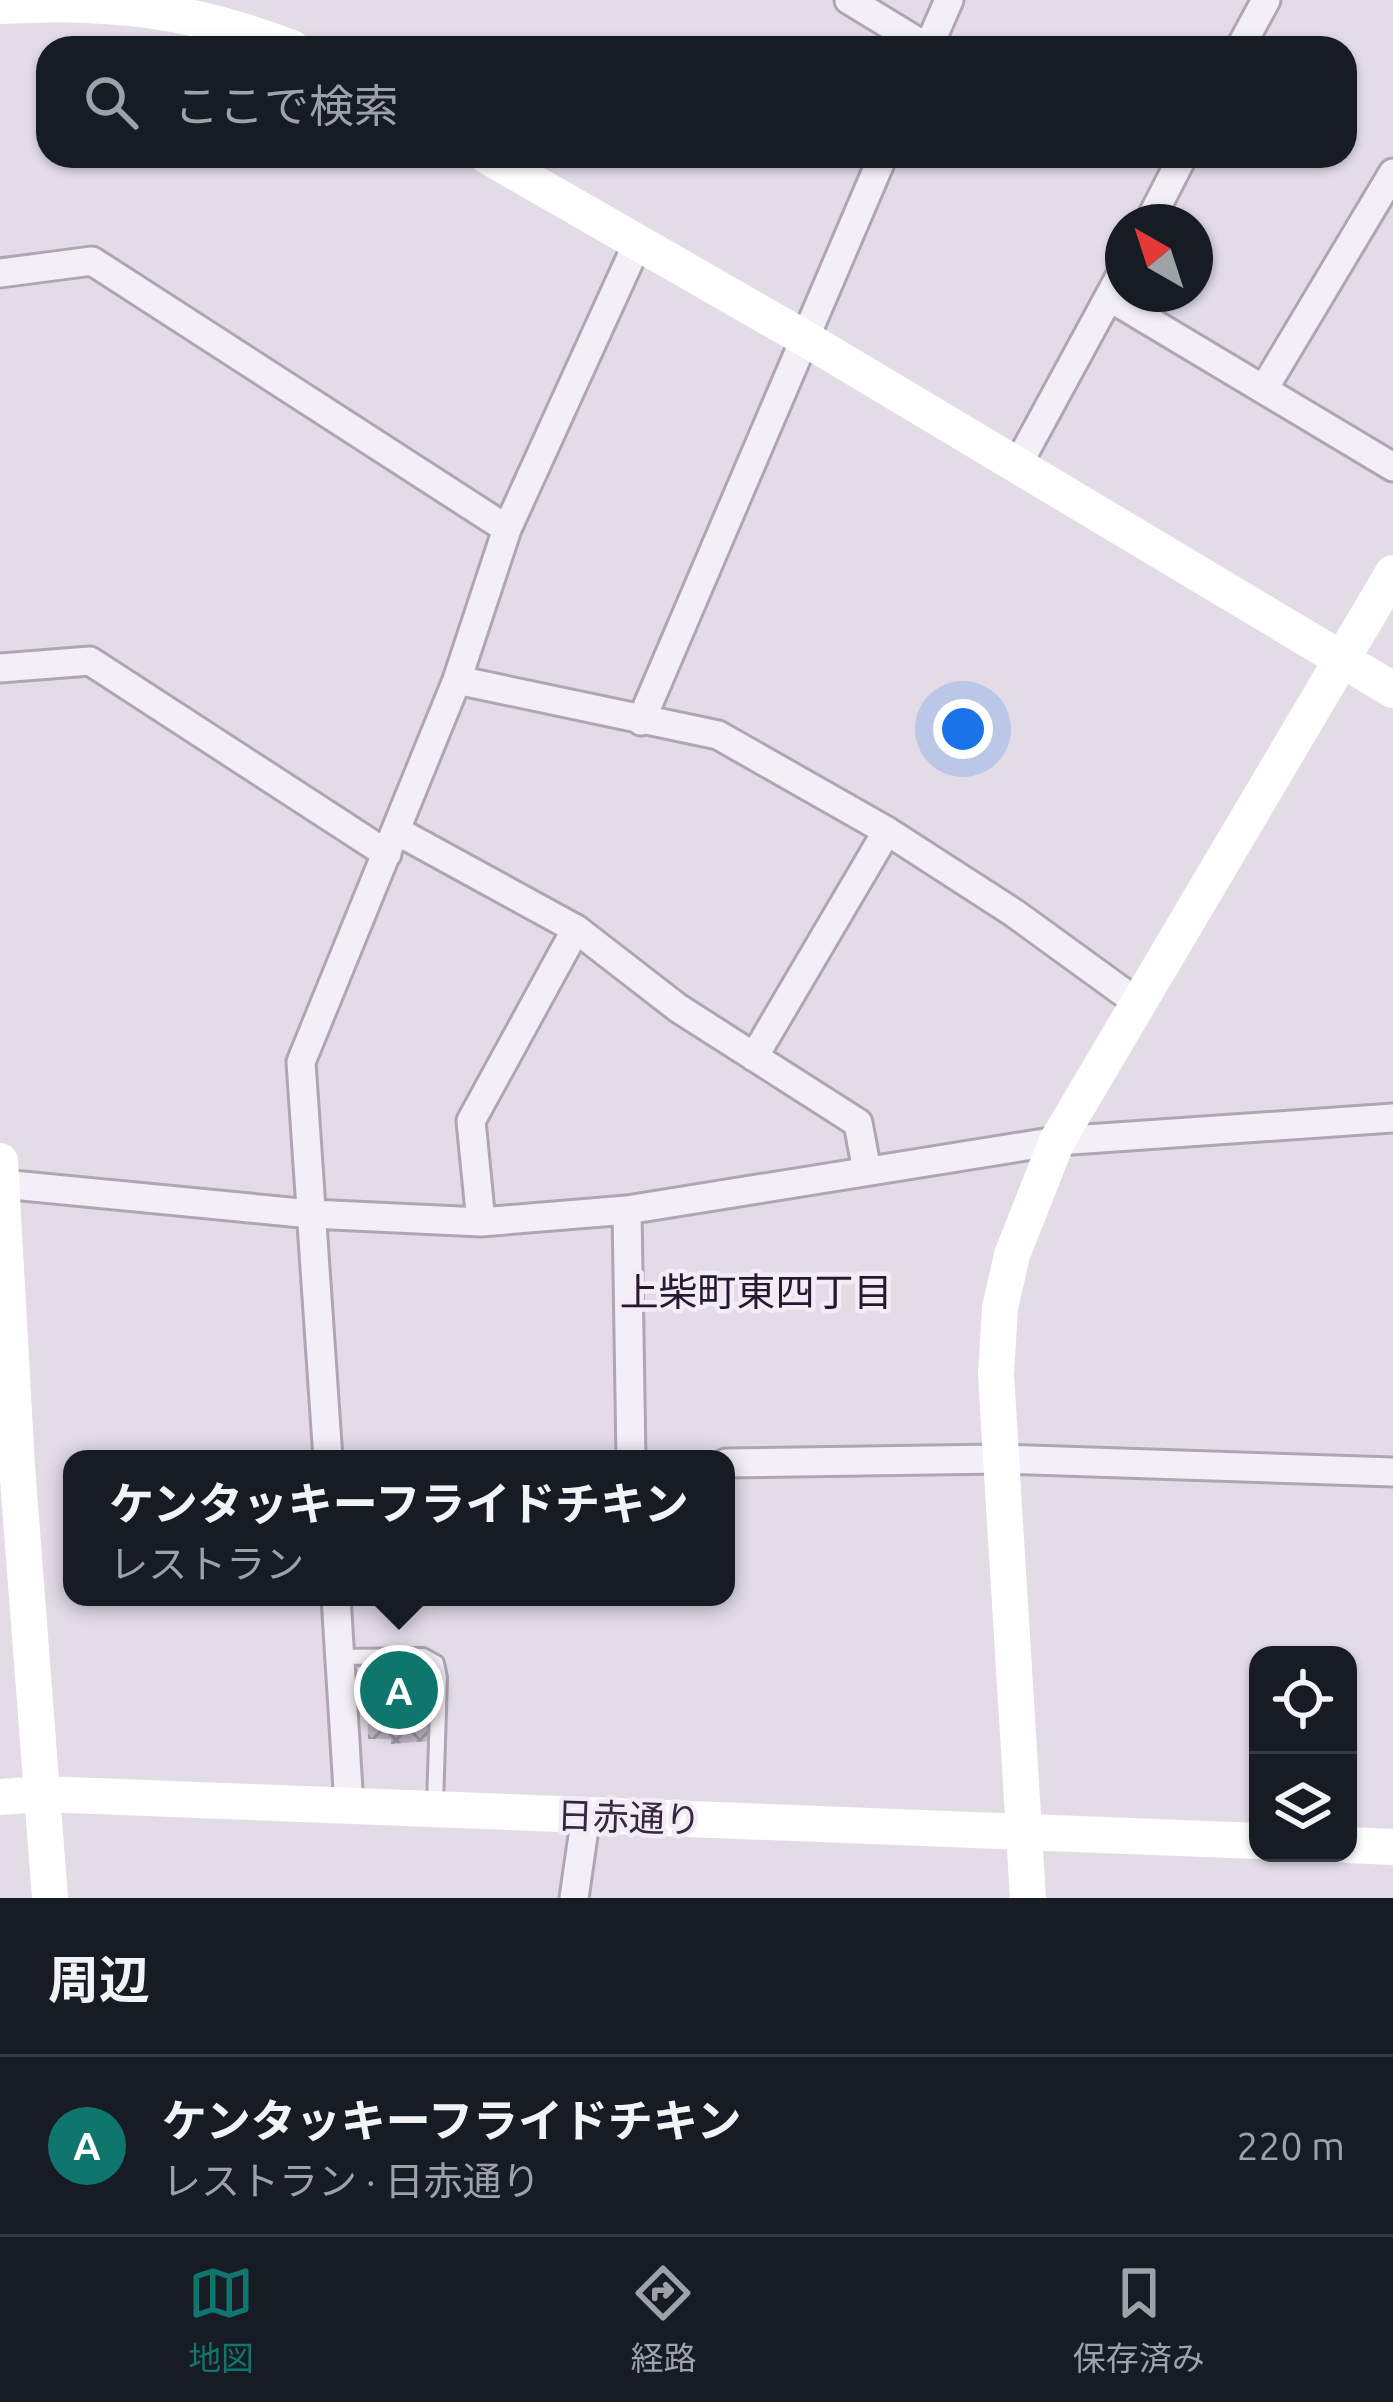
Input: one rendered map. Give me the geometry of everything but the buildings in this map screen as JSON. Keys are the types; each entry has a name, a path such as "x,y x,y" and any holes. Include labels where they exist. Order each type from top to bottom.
{"street":[{"path":"849,0 908,36"},
{"path":"933,36 949,0"},
{"path":"1246,36 1266,0"},
{"path":"0,6 83,1 223,11 270,36"},
{"path":"508,168 806,339 1393,690"},
{"path":"641,721 878,168"},
{"path":"1159,204 1178,168"},
{"path":"1265,387 1393,173"},
{"path":"327,1450 302,1062 457,680 508,529 638,242"},
{"path":"0,274 92,261 508,529"},
{"path":"1017,466 1105,304"},
{"path":"1135,312 1393,467"},
{"path":"1028,1898 996,1375 1000,1308 1012,1255 1057,1141 1393,573"},
{"path":"0,668 90,661 392,842 576,928 678,1008 858,1123 867,1172"},
{"path":"457,680 718,735 887,831 1138,1003"},
{"path":"754,1057 887,831"},
{"path":"482,1222 471,1121 576,928"},
{"path":"2,1184 311,1214 482,1222 627,1210 1057,1141 1393,1118"},
{"path":"0,1162 9,1467 44,1794 50,1898"},
{"path":"627,1210 631,1450"},
{"path":"735,1463 999,1459 1393,1472"},
{"path":"337,1606 349,1806"},
{"name":"日赤通り","path":"0,1796 1249,1841"},
{"path":"574,1898 586,1815"},
{"path":"1357,1845 1393,1846"}],"lane":[{"path":"340,1657 423,1656 437,1666 435,1810"}],"place":[{"name":"ケンタッキーフライドチキン","path":"399,1690"}],"district":[{"name":"上柴町東四丁目","path":"756,1291"}]}
